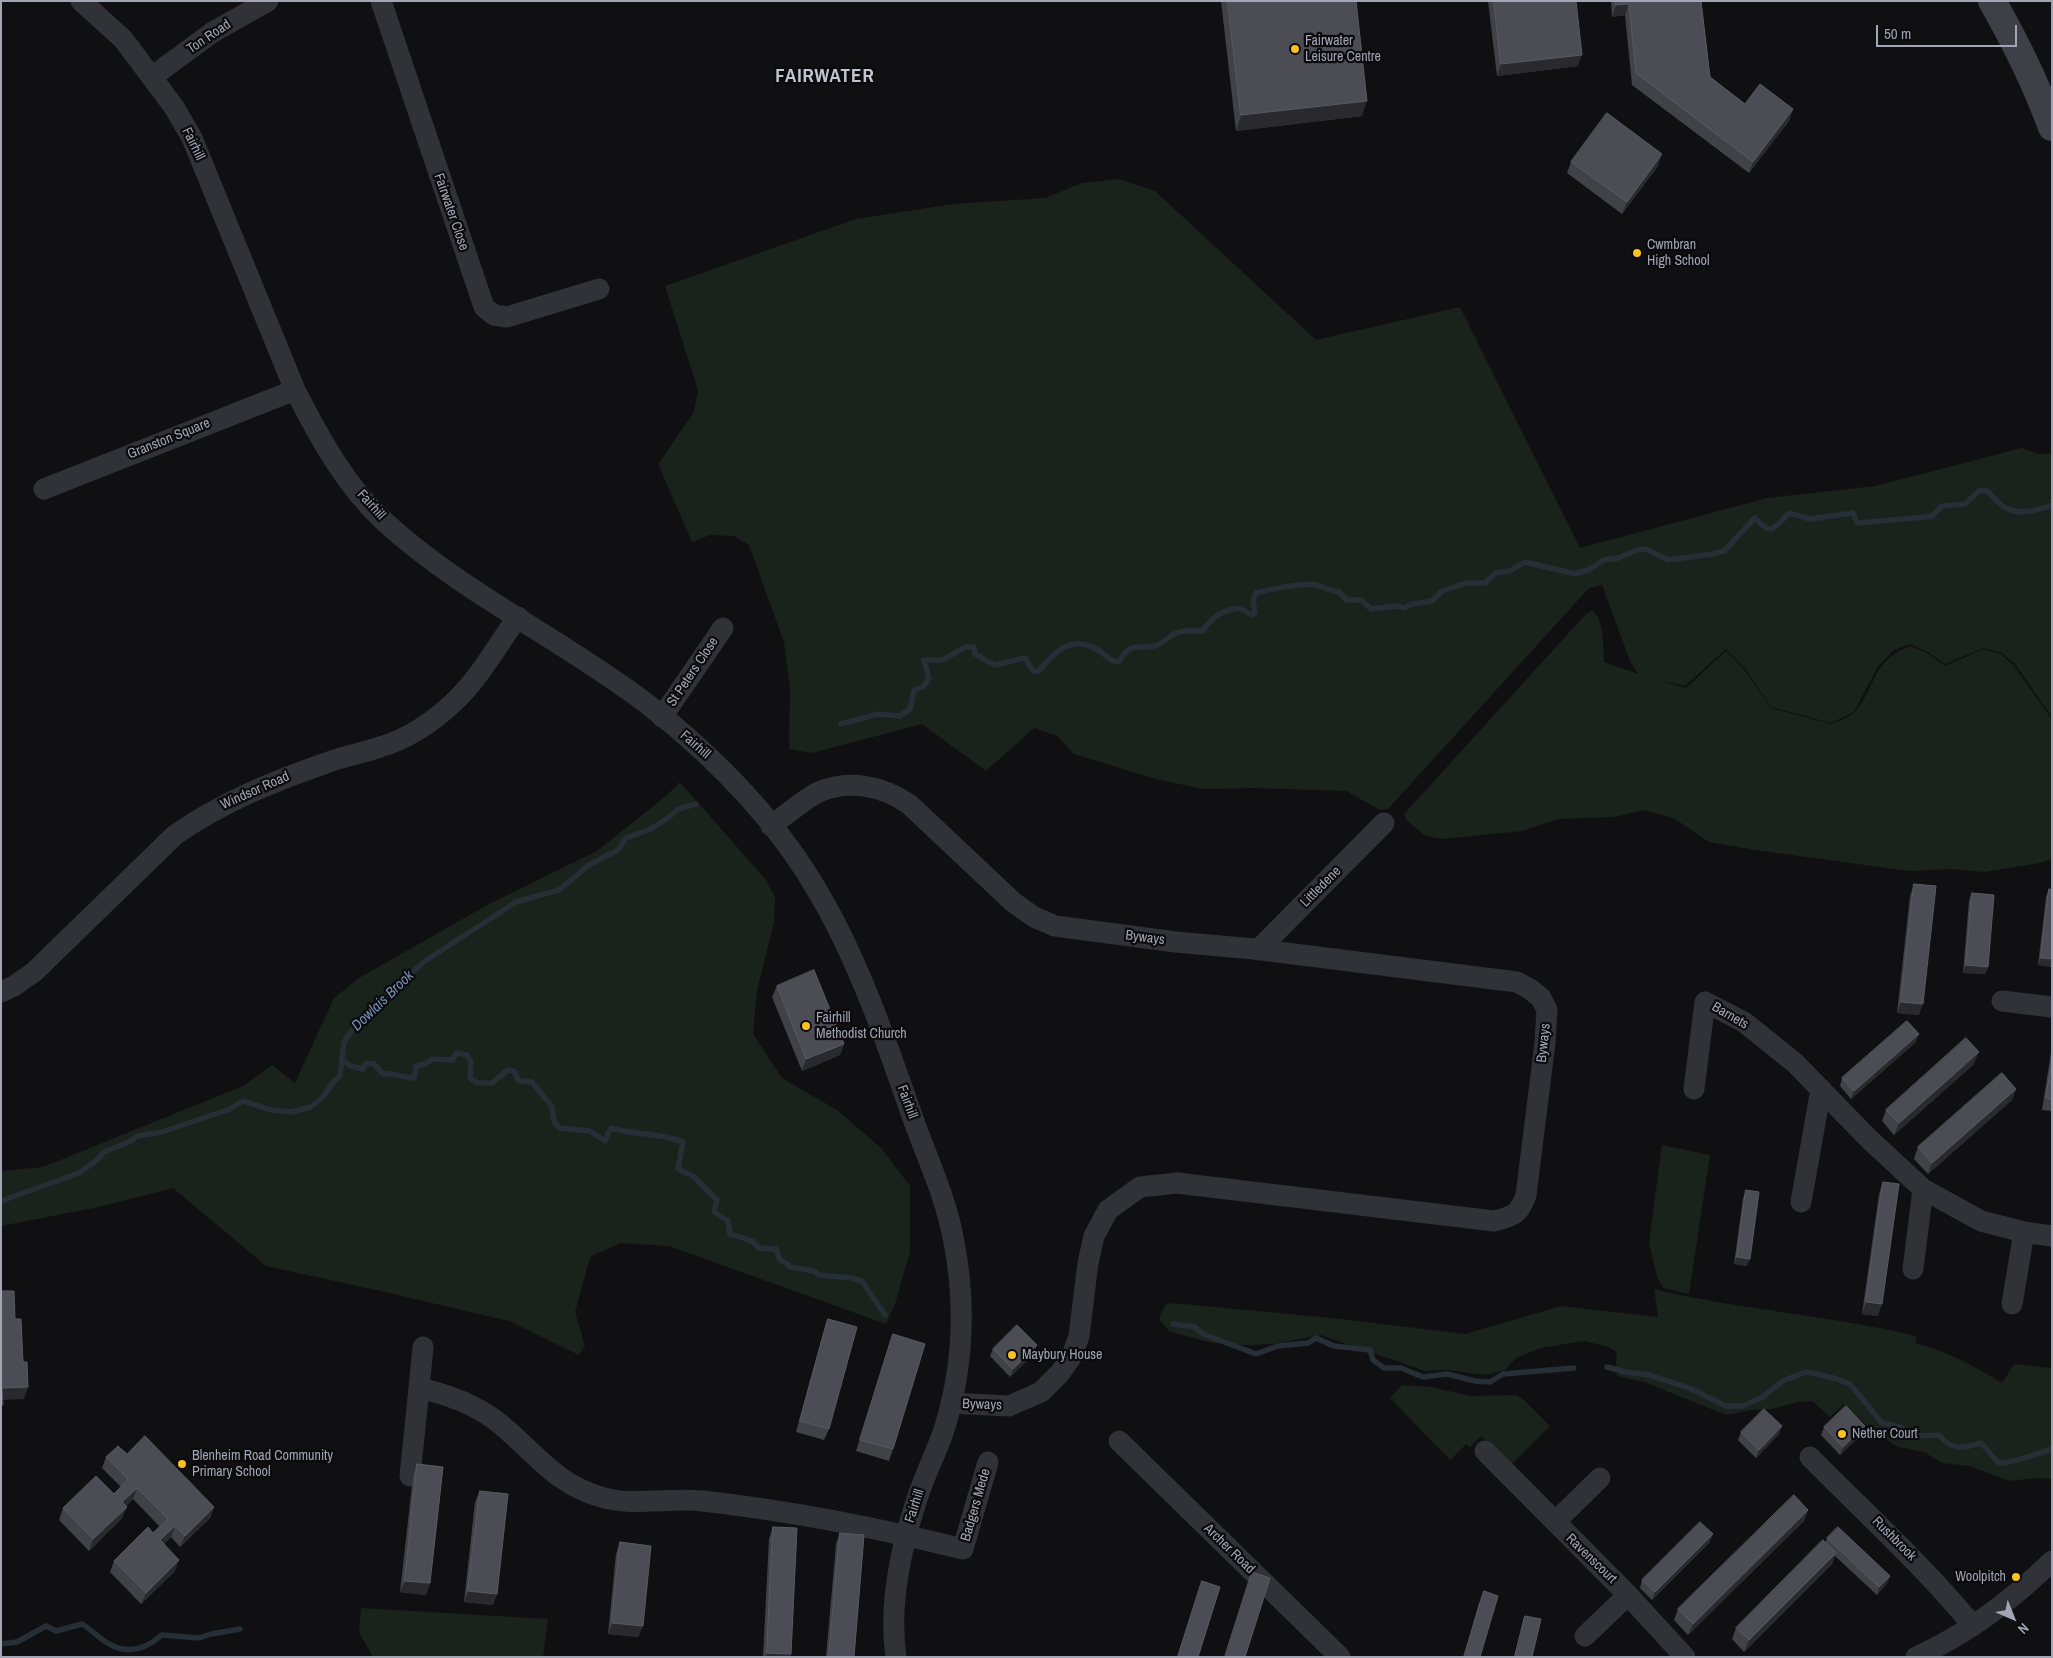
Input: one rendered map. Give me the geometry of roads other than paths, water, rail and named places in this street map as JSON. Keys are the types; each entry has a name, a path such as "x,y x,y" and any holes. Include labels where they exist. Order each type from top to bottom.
{"street":[{"name":"Fairhill","path":"82,1 123,39 153,76 192,138 295,390 313,426 333,458 356,489 384,521 445,570 614,681 702,749 722,769 791,850 820,895 844,939 888,1047 950,1220 961,1284 962,1310 958,1369 943,1433 920,1491 906,1535 894,1614 896,1657"},
{"name":"Ton Road","path":"153,76 214,32 268,1"},
{"name":"Fairwater Close","path":"381,1 484,307 494,315 507,317 599,289"},
{"path":"1992,1 2010,31 2052,128"},
{"name":"Granston Square","path":"44,489 295,390"},
{"name":"Windsor Road","path":"1,992 14,986 34,972 175,835 194,822 231,800 278,780 404,738 437,716 455,702 518,617"},
{"name":"St Peters Close","path":"662,717 723,628"},
{"name":"Byways","path":"771,826 818,792 840,786 880,788 896,795 910,805 1013,902 1034,917 1055,926 1517,982 1541,998 1547,1010 1545,1043 1526,1195 1522,1207 1511,1217 1494,1221 1177,1183 1140,1187 1108,1210 1094,1236 1088,1263 1079,1336 1072,1356 1060,1374 1041,1392 1009,1406 951,1403"},
{"name":"Littledene","path":"1258,950 1384,823"},
{"path":"2002,1001 2052,1007"},
{"name":"Barnets","path":"1694,1089 1705,1002 1744,1022 1795,1063 1868,1138 1924,1189 1981,1221 2024,1232 2052,1236"},
{"path":"1801,1202 1821,1088"},
{"path":"1913,1269 1924,1189"},
{"path":"2012,1304 2024,1232"},
{"path":"410,1476 423,1347"},
{"path":"418,1388 446,1394 471,1405 495,1420 538,1461 555,1474 575,1487 599,1497 622,1502 701,1501 819,1517 906,1535"},
{"name":"Archer Road","path":"1119,1440 1340,1657"},
{"name":"Ravenscourt","path":"1486,1451 1628,1595 1685,1657"},
{"name":"Rushbrook","path":"1810,1457 1919,1564 1973,1626"},
{"name":"Badgers Mede","path":"906,1535 964,1549 988,1462"},
{"name":"Ravenscourt","path":"1554,1522 1600,1478"},
{"path":"1916,1657 1973,1626 2003,1605 2052,1561"},
{"name":"Ravenscourt","path":"1585,1636 1628,1595"}],"waterway":[{"name":"Dowlais Brook","path":"841,724 878,714 900,716 910,709 914,690 923,687 929,679 924,660 942,660 966,647 974,647 975,654 994,665 1025,658 1033,671 1038,672 1058,651 1072,644 1090,646 1110,659 1119,662 1124,654 1133,648 1160,644 1172,635 1180,632 1203,631 1214,618 1228,610 1240,608 1251,615 1255,613 1253,600 1256,593 1286,587 1311,584 1339,592 1347,600 1361,600 1371,609 1396,606 1404,608 1412,604 1432,601 1442,591 1466,583 1485,583 1496,573 1510,571 1525,562 1575,574 1588,570 1604,560 1618,558 1640,549 1648,550 1668,560 1724,551 1755,518 1766,528 1770,529 1776,526 1789,513 1810,519 1853,513 1857,523 1926,517 1932,516 1942,506 1965,504 1979,491 1986,490 2001,505 2010,510 2034,511 2052,505"},
{"name":"Dowlais Brook","path":"1,1201 79,1173 97,1160 104,1152 129,1142 137,1136 162,1132 230,1109 243,1101 271,1110 291,1112 311,1107 324,1096 333,1082 340,1076 344,1042 352,1030 372,1008 425,961 516,902 559,890 589,865 618,850 626,838 651,829 678,809 696,804"},
{"path":"343,1060 350,1066 363,1069 366,1063 374,1064 383,1074 414,1078 416,1066 425,1064 433,1059 453,1060 456,1053 467,1055 471,1062 470,1078 478,1083 492,1083 508,1070 514,1071 519,1081 532,1082 552,1107 554,1121 559,1128 590,1131 605,1141 611,1128 666,1137 683,1142 678,1169 693,1176 717,1200 714,1212 728,1221 730,1234 752,1241 759,1248 776,1249 780,1260 790,1267 814,1271 819,1275 862,1281 885,1315"},
{"path":"1173,1324 1195,1327 1203,1334 1256,1354 1278,1346 1308,1343 1316,1338 1334,1346 1370,1350 1373,1360 1384,1368 1401,1368 1423,1377 1447,1374 1475,1381 1490,1382 1503,1374 1574,1368"},
{"path":"1607,1367 1625,1372 1649,1375 1689,1388 1726,1406 1742,1406 1761,1398 1783,1381 1805,1372 1818,1374 1851,1385 1882,1423 1900,1427 1916,1436 1939,1435 1953,1446 1963,1447 1980,1443 2000,1463 2017,1460 2052,1449"},
{"path":"1,1644 17,1642 46,1626 56,1631 82,1624 111,1645 132,1650 144,1647 162,1635 199,1638 240,1629"}],"place":[{"name":"Fairwater Leisure Centre","path":"1295,49"},
{"name":"Cwmbran High School","path":"1637,253"},
{"name":"Fairhill Methodist Church","path":"806,1026"},
{"name":"Maybury House","path":"1012,1355"},
{"name":"Nether Court","path":"1842,1434"},
{"name":"Blenheim Road Community Primary School","path":"182,1464"},
{"name":"Woolpitch","path":"2016,1577"}],"district":[{"name":"FAIRWATER","path":"825,77"}]}
